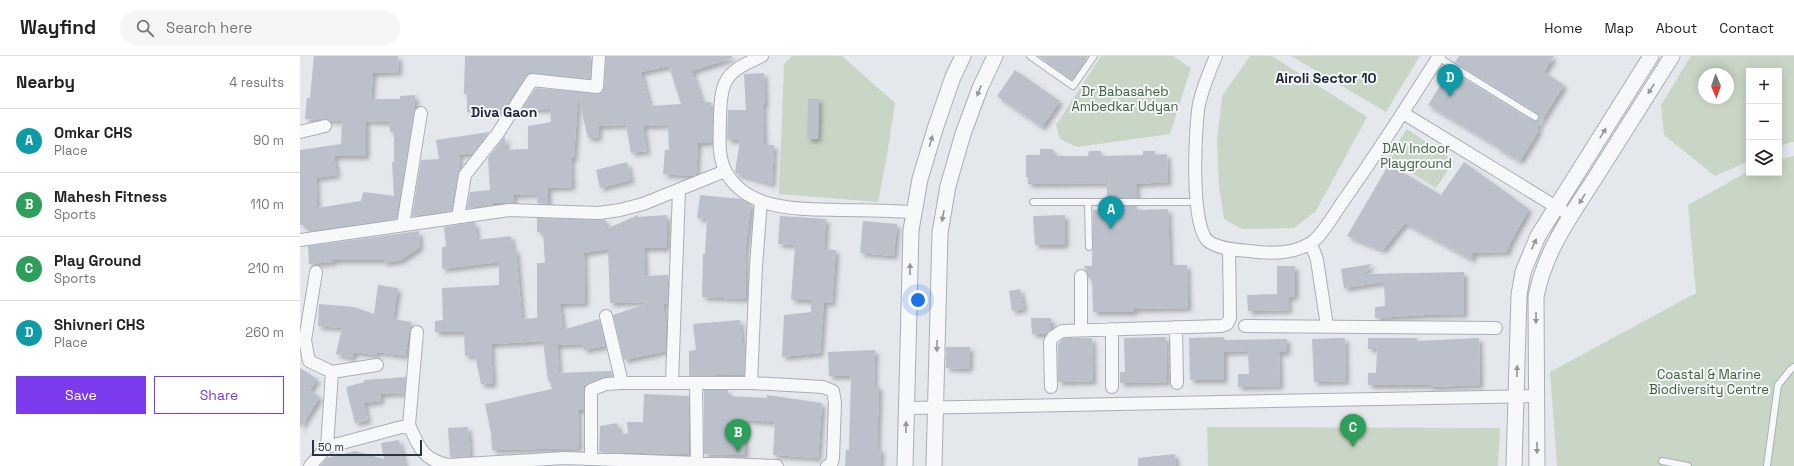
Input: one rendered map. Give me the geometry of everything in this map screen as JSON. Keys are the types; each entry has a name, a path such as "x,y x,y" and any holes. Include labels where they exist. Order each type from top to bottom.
{"street":[{"path":"458,217 465,175 498,133 532,80 597,87 600,56"},
{"path":"762,56 740,66 731,73 724,87 721,102 720,149 725,171 737,187 761,201 787,208 914,212"},
{"path":"905,466 911,230 920,179 936,126 953,77 964,56"},
{"path":"934,466 940,228 948,186 963,134 980,88 995,56"},
{"path":"1216,56 1204,85 1199,106 1194,167 1201,228 1208,241 1229,249 1257,252 1287,252 1311,243 1326,226 1403,113 1439,57"},
{"path":"1514,466 1519,295 1523,272 1538,236 1652,56"},
{"path":"1537,466 1536,297 1539,283 1551,250 1672,56"},
{"path":"403,225 421,113"},
{"path":"1403,113 1571,216"},
{"path":"300,132 325,126"},
{"path":"300,240 509,210 599,213 620,210 643,204 725,171"},
{"path":"672,382 679,190"},
{"path":"751,383 756,266 761,201"},
{"path":"1311,243 1317,260 1327,326"},
{"path":"1051,387 1050,342 1053,337 1062,331 1221,326 1227,324 1230,318 1229,249"},
{"path":"316,272 305,340 309,361 332,372 377,365"},
{"path":"1081,276 1081,330"},
{"path":"606,316 622,383"},
{"path":"1245,326 1496,328"},
{"path":"1176,327 1177,383"},
{"path":"1112,329 1112,387"},
{"path":"417,332 409,425 420,449 435,462 448,465 565,458 777,466"},
{"path":"327,447 332,372"},
{"path":"696,382 697,463"},
{"path":"591,459 591,390 606,384 622,383 751,383 823,387 832,391 835,403 832,458 831,465 827,466"},
{"path":"907,408 1537,396"},
{"path":"300,460 308,466 327,447 409,425"}],"lane":[{"path":"1030,56 1073,86 1094,56"},
{"path":"1439,57 1535,117"},
{"path":"1034,202 1197,202"},
{"path":"1088,202 1089,247"},
{"path":"1767,466 1778,385 1794,367"},
{"path":"1662,461 1688,466"}],"green space":[{"path":"792,56 842,56 895,103 878,202 779,194 784,64"},
{"name":"Dr Babasaheb Ambedkar Udyan","path":"1101,56 1173,56 1191,68 1170,134 1077,147 1060,139 1056,125"},
{"path":"1250,56 1272,56 1367,117 1316,211 1294,228 1242,229 1224,219 1219,186 1217,141 1222,96"},
{"path":"1291,56 1420,56 1386,112"},
{"path":"1691,56 1794,56 1794,142 1782,146 1782,68 1746,68 1746,162 1715,176 1664,135 1661,105"},
{"name":"DAV Indoor Playground","path":"1407,129 1454,161 1436,188 1387,158"},
{"name":"Coastal & Marine Biodiversity Centre","path":"1794,156 1794,466 1557,466 1550,372 1696,293 1688,205 1746,173 1746,176 1782,176 1782,159"},
{"path":"1207,427 1500,428 1498,466 1208,466"}],"building":[{"path":"314,56 398,56 399,72 373,73 371,99 400,99 400,96 415,95 415,108 396,219 307,231 306,225 300,225 300,150 341,144 342,121 305,119 307,98 310,98","holes":["366,121 390,122 390,132 394,132 394,162 392,162 394,196 363,192 361,201 317,208 316,178 337,175 334,156 366,156"]},
{"path":"465,56 591,56 590,79 529,73 503,111 467,112 467,94 464,94"},
{"path":"606,56 732,56 732,58 692,71 702,102 711,102 711,110 713,110 712,142 698,143 696,175 663,174 665,150 669,150 668,125 643,126 647,151 631,153 626,125 599,126 598,138 588,138 578,96 574,158 571,158 572,187 548,188 548,204 537,203 538,194 513,195 514,202 493,203 493,205 467,208 470,192 490,190 488,158 505,136 506,150 528,149 528,126 551,122 550,109 521,110 536,88 600,94 604,87","holes":["669,66 681,104 650,106 641,72"]},
{"path":"1038,56 1088,56 1072,80"},
{"path":"1459,56 1554,56 1544,72 1564,85 1537,128 1539,130 1520,161 1428,105 1450,70 1533,121 1539,120 1537,113 1455,62"},
{"path":"1015,70 1060,101 1042,127 997,96"},
{"path":"764,73 764,145 774,145 772,184 737,174 735,172 740,140 727,140 728,110 746,110 744,74"},
{"path":"808,99 819,99 818,139 807,139"},
{"path":"489,132 473,153 459,155 460,169 451,211 412,216 421,160 439,159 436,140"},
{"path":"1040,149 1053,149 1053,155 1064,156 1088,156 1089,151 1101,151 1101,156 1143,155 1143,151 1155,151 1155,155 1167,154 1168,182 1136,184 1137,198 1107,198 1107,183 1028,184 1028,177 1026,177 1026,155 1040,155"},
{"path":"627,162 631,180 600,188 596,170"},
{"path":"1464,162 1529,209 1510,243 1507,252 1473,253 1473,260 1405,223 1383,250 1347,236 1389,164 1441,195"},
{"path":"700,195 741,199 751,204 745,254 746,299 702,297 703,254 705,254 707,219 697,218"},
{"path":"1107,206 1137,206 1137,210 1168,209 1170,265 1187,265 1188,308 1134,309 1134,312 1093,312 1092,278 1088,278 1084,266 1092,266 1093,210 1107,210"},
{"path":"638,215 638,217 667,215 667,248 644,248 645,276 668,275 667,304 663,304 666,329 666,351 624,360 613,315 651,302 610,303 608,249 584,253 585,303 560,304 563,330 599,319 605,346 584,350 582,344 557,345 559,373 611,371 613,376 603,377 584,385 584,409 578,410 579,448 492,450 491,433 485,404 552,389 550,381 548,381 543,341 491,344 493,384 481,384 475,355 465,356 464,332 435,332 435,321 443,320 442,288 499,285 499,262 442,269 442,247 446,247 444,227 475,222 477,240 511,236 513,250 516,249 522,319 537,318 537,263 545,263 543,232 537,232 537,218 606,220 606,229"},
{"path":"1065,215 1065,245 1035,245 1033,216"},
{"path":"780,216 826,219 824,249 836,250 832,303 824,302 820,353 782,357 784,315 811,312 811,300 791,300 795,245 778,244"},
{"path":"863,221 897,224 894,256 860,253"},
{"path":"419,231 420,247 401,260 384,263 384,260 333,260 333,262 309,264 308,246"},
{"path":"1372,264 1364,274 1464,272 1464,314 1375,318 1375,307 1385,306 1384,282 1344,288 1341,269"},
{"path":"1277,266 1295,266 1295,296 1288,298 1289,310 1248,311 1247,295 1277,294"},
{"path":"378,285 398,288 393,319 411,322 405,356 377,352 376,355 354,352 352,358 336,354 342,328 318,326 319,304 354,307 374,314"},
{"path":"1020,289 1024,309 1012,311 1009,291"},
{"path":"1031,318 1051,318 1051,329 1046,334 1032,334"},
{"path":"740,320 742,343 745,343 744,374 689,376 689,351 696,350 693,324"},
{"path":"1166,337 1167,382 1120,383 1120,372 1125,372 1124,338"},
{"path":"1224,337 1224,340 1287,339 1287,352 1279,352 1280,386 1238,387 1238,374 1249,374 1248,351 1224,352 1224,380 1190,380 1189,338"},
{"path":"1064,338 1092,338 1093,381 1058,382 1058,344"},
{"path":"1345,338 1346,381 1314,382 1312,339"},
{"path":"1368,338 1417,338 1417,341 1479,338 1480,385 1430,387 1430,385 1368,385 1368,373 1376,373 1377,349 1368,349"},
{"path":"946,347 970,347 969,369 946,368"},
{"path":"875,350 874,386 879,386 877,449 881,449 880,466 845,466 846,450 849,450 851,376 829,376 828,352"},
{"path":"300,368 317,379 310,390 320,397 300,428"},
{"path":"406,377 404,393 380,394 381,401 364,403 368,420 355,423 346,387 364,382 364,380"},
{"path":"704,390 728,390 728,396 767,398 767,395 822,403 818,458 773,455 775,422 745,420 745,455 704,454"},
{"path":"644,394 689,396 689,454 599,452 600,426 617,423 620,435 628,433 627,422 643,422"},
{"path":"468,427 470,456 450,457 448,428"},
{"path":"399,440 405,466 320,466 327,458 355,451 384,459 381,443"},
{"path":"1175,454 1176,466 1138,466 1138,458"}],"place":[{"name":"Shivneri CHS","path":"1450,97"},
{"name":"Omkar CHS","path":"1111,229"},
{"name":"Play Ground","path":"1353,447"},
{"name":"Mahesh Fitness","path":"738,452"}],"district":[{"name":"Airoli Sector 10","path":"1326,78"},
{"name":"Diva Gaon","path":"504,112"}]}
